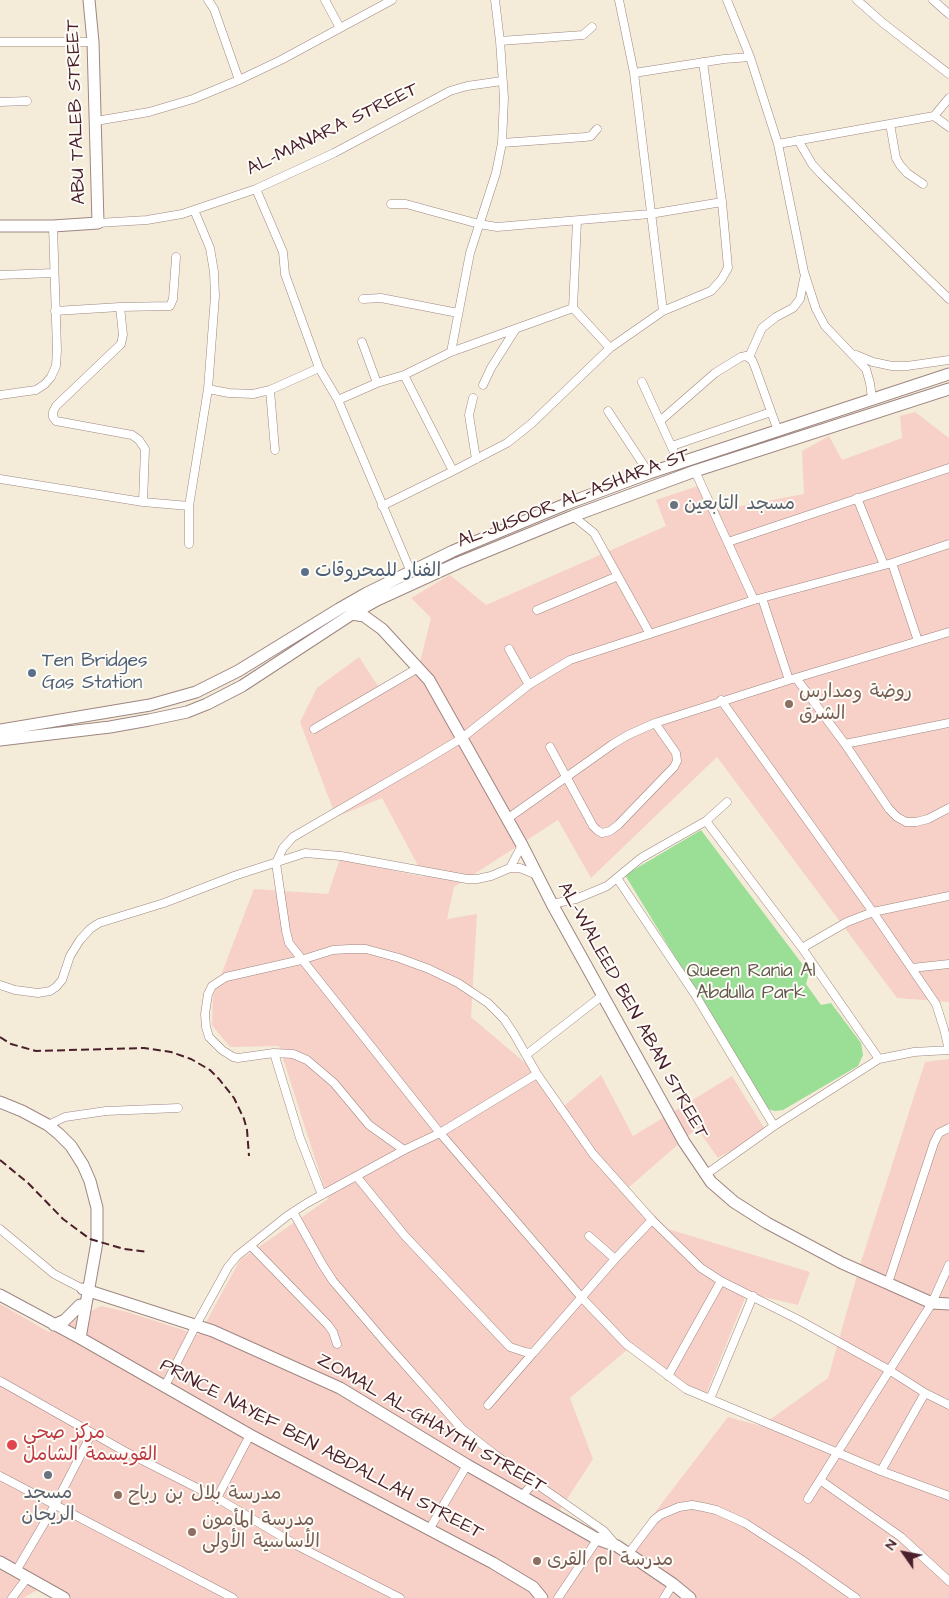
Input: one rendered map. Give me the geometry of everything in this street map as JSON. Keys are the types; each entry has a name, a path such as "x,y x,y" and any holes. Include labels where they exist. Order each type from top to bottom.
{"street":[{"name":"ABU TALEB STREET","path":"90,0 96,121 98,223"},
{"path":"208,0 214,9 239,80"},
{"path":"325,0 340,28"},
{"path":"96,121 149,112 193,99 281,60 392,0"},
{"path":"451,352 470,253 496,173 502,142 504,120 500,41 495,0"},
{"path":"619,0 634,73 663,311"},
{"path":"726,0 750,57 778,144 804,272 816,309 825,326 866,369 872,399"},
{"path":"857,0 883,23 949,74"},
{"path":"933,0 949,14"},
{"path":"500,41 580,35 586,34 592,27"},
{"path":"0,42 93,42"},
{"path":"634,73 724,58 750,57"},
{"path":"382,506 506,443 531,424 610,348 663,311 711,290 721,280 728,268 722,202 703,62"},
{"name":"AL-MANARA STREET","path":"0,226 53,226 147,220 194,210 256,189 334,153 450,90 502,81"},
{"path":"778,144 934,116 949,98"},
{"path":"0,102 28,101"},
{"path":"934,116 949,128"},
{"path":"890,124 896,158 907,173 923,184"},
{"path":"502,142 585,138 591,136 598,129"},
{"path":"798,140 812,164 821,174 949,300"},
{"path":"256,189 283,252 285,274 319,368 338,400 411,572"},
{"path":"391,204 406,204 497,227 650,214 722,202"},
{"path":"188,544 189,506 208,389 213,335 214,272 210,248 202,224 194,210"},
{"path":"577,221 573,308 610,348"},
{"path":"0,395 36,390 46,384 56,366 53,226"},
{"path":"56,312 120,307 170,306 173,298 176,257"},
{"path":"749,357 762,328 768,322 792,308 800,299 804,272"},
{"path":"0,275 54,274"},
{"path":"363,299 381,298 458,313"},
{"path":"120,307 123,335 120,344 52,412 56,421 132,435 139,440 144,448 143,502"},
{"path":"338,400 377,383 404,375 451,352 573,308"},
{"path":"483,385 491,368 515,330"},
{"path":"362,342 377,383"},
{"path":"852,354 873,362 892,366 907,366 949,360"},
{"path":"660,421 715,373 741,357 749,357"},
{"path":"749,357 755,367 778,431"},
{"path":"208,389 253,394 270,390 319,368"},
{"name":"AL-JUSOOR AL-ASHARA ST","path":"0,740 110,727 193,709 225,696 352,614 455,557 566,504 649,473 949,374"},
{"path":"404,375 453,471"},
{"path":"642,382 679,463"},
{"path":"270,390 275,450"},
{"name":"AL-JUSOOR AL-ASHARA ST","path":"0,730 150,705 196,692 238,671 352,601 411,572 696,471 947,391"},
{"path":"474,398 469,415 476,459"},
{"path":"608,411 649,473"},
{"path":"672,446 771,412"},
{"path":"728,542 949,468"},
{"path":"696,471 728,542 758,599 793,679 845,744 889,809 906,822 916,822 928,820 949,808"},
{"path":"0,479 143,502 189,506"},
{"path":"857,498 888,564 918,641"},
{"path":"573,516 592,530 650,634"},
{"path":"949,544 888,564 758,599 570,660 529,685 462,738 424,762 293,837 283,848 276,863 289,943 301,960 440,1133 582,1298 626,1344 686,1389 838,1451 881,1471 949,1496"},
{"path":"537,610 618,576"},
{"name":"AL-WALEED BEN ABAN STREET","path":"377,600 375,613 382,629"},
{"name":"AL-WALEED BEN ABAN STREET","path":"352,614 364,616 382,629 429,680 522,845 602,995 684,1142 705,1175 721,1192 767,1223 842,1263 932,1303 949,1304"},
{"path":"507,819 620,740 654,723 721,700 949,632"},
{"path":"509,649 529,685"},
{"path":"314,729 418,668"},
{"path":"705,1175 774,1126 879,1059 914,1052 949,1050 936,1004 721,700"},
{"path":"550,747 597,830 602,833 610,831 618,825 674,767 677,761 676,753 654,723"},
{"path":"845,744 949,723"},
{"path":"552,904 576,899 607,886 641,858 706,821 727,802"},
{"path":"706,821 802,948 879,1059"},
{"path":"510,868 522,845"},
{"path":"0,986 23,991 50,991 62,980 70,956 80,940 90,929 99,924 164,903 234,876 292,857 314,852 466,879 491,876 510,868 520,868 537,875"},
{"path":"618,878 696,996 774,1126"},
{"path":"802,948 847,922 872,912 949,896"},
{"path":"404,1150 369,1125 334,1082 307,1060 293,1054 274,1052 238,1058 232,1057 222,1050 209,1037 206,1027 205,1014 208,994 212,986 226,977 301,960 333,950 366,949 429,969 458,983 488,1003 504,1019 537,1074 593,1154 652,1220 695,1263 721,1281 753,1296 949,1405"},
{"path":"912,968 949,964"},
{"path":"526,1055 602,995"},
{"path":"274,1052 300,1138 322,1195"},
{"path":"165,1386 231,1262 293,1212 404,1150 440,1133 537,1074"},
{"path":"0,1102 48,1125 71,1146 83,1165 94,1196 97,1208 97,1242 77,1337"},
{"path":"0,1107 45,1128 65,1146 78,1168 88,1197 90,1239 86,1290 80,1304 77,1337"},
{"path":"48,1125 65,1117 106,1111 178,1108"},
{"path":"888,1283 934,1143 940,1133 949,1128"},
{"path":"357,1177 405,1236 510,1347 519,1351 533,1353"},
{"path":"293,1212 333,1281 429,1394 462,1429 498,1457 535,1482 600,1535 558,1598"},
{"path":"488,1405 615,1258 652,1220"},
{"path":"0,1229 54,1274 86,1290"},
{"path":"589,1236 615,1258"},
{"path":"251,1246 328,1325 333,1332 337,1344"},
{"path":"808,1499 932,1303 949,1265"},
{"path":"668,1376 721,1281"},
{"name":"ZOMAL AL-GHAYTHI STREET","path":"86,1290 196,1325 340,1388 467,1465 522,1496 600,1535 690,1598"},
{"name":"PRINCE NAYEF BEN ABDALLAH STREET","path":"0,1295 250,1435 430,1528 517,1576 533,1587 542,1598"},
{"path":"710,1399 753,1296"},
{"path":"54,1325 65,1320 80,1304"},
{"path":"0,1381 153,1467 217,1498 298,1546 399,1598"},
{"path":"881,1471 925,1393"},
{"path":"16,1571 55,1505 92,1433"},
{"path":"217,1498 250,1435"},
{"path":"430,1528 467,1465"},
{"path":"0,1476 233,1598"},
{"path":"820,1480 900,1537 949,1581"},
{"path":"522,1496 535,1482"},
{"path":"628,1553 660,1515 679,1507 692,1505 704,1507 716,1510 745,1523 806,1562 856,1598"},
{"path":"0,1562 64,1598"},
{"path":"12,1598 28,1578"},
{"path":"664,1598 672,1584"}],"shaded area":[{"path":"915,412 949,438 949,1002 897,998 717,757 591,878 558,820 454,887 447,919 477,914 471,1017 530,1067 560,1109 601,1075 633,1136 732,1076 766,1131 718,1158 697,1128 628,1188 668,1229 810,1272 798,1305 747,1293 704,1399 634,1344 570,1398 593,1459 556,1516 629,1546 728,1417 761,1426 828,1378 860,1265 925,1062 949,1059 949,1598 72,1598 48,1584 23,1598 0,1598 0,1304 49,1332 101,1306 127,1312 199,1335 240,1260 328,1199 279,1046 230,1047 212,1025 213,996 254,889 328,894 340,859 424,877 382,798 336,817 300,722 317,688 359,657 382,692 418,670 431,618 411,598 450,575 486,605 666,526 656,500 701,485 714,511 804,494 802,451 829,436 842,460 902,438 900,416"}],"green space":[{"name":"Queen Rania Al Abdulla Park","path":"701,830 809,973 806,984 821,1005 831,1003 861,1043 863,1055 858,1066 783,1110 775,1111 768,1109 625,875"}],"railway":[{"path":"0,1037 11,1044 36,1051 144,1048 171,1052 191,1059 210,1070 234,1098 247,1130 249,1156"},
{"path":"0,1160 28,1183 63,1219 90,1239 124,1249 148,1252"}],"place":[{"name":"مسجد التابعين","path":"674,505"},
{"name":"الفنار للمحروقات","path":"305,572"},
{"name":"Ten Bridges Gas Station","path":"32,673"},
{"name":"روضة ومدارس الشرق","path":"789,704"},
{"name":"مركز صحي القويسمة الشامل","path":"12,1445"},
{"name":"مسجد الريحان","path":"48,1475"},
{"name":"مدرسة بلال بن رباح","path":"118,1495"},
{"name":"مدرسة المأمون الأساسية الأولى","path":"192,1532"},
{"name":"مدرسة ام القرى","path":"537,1561"}]}
